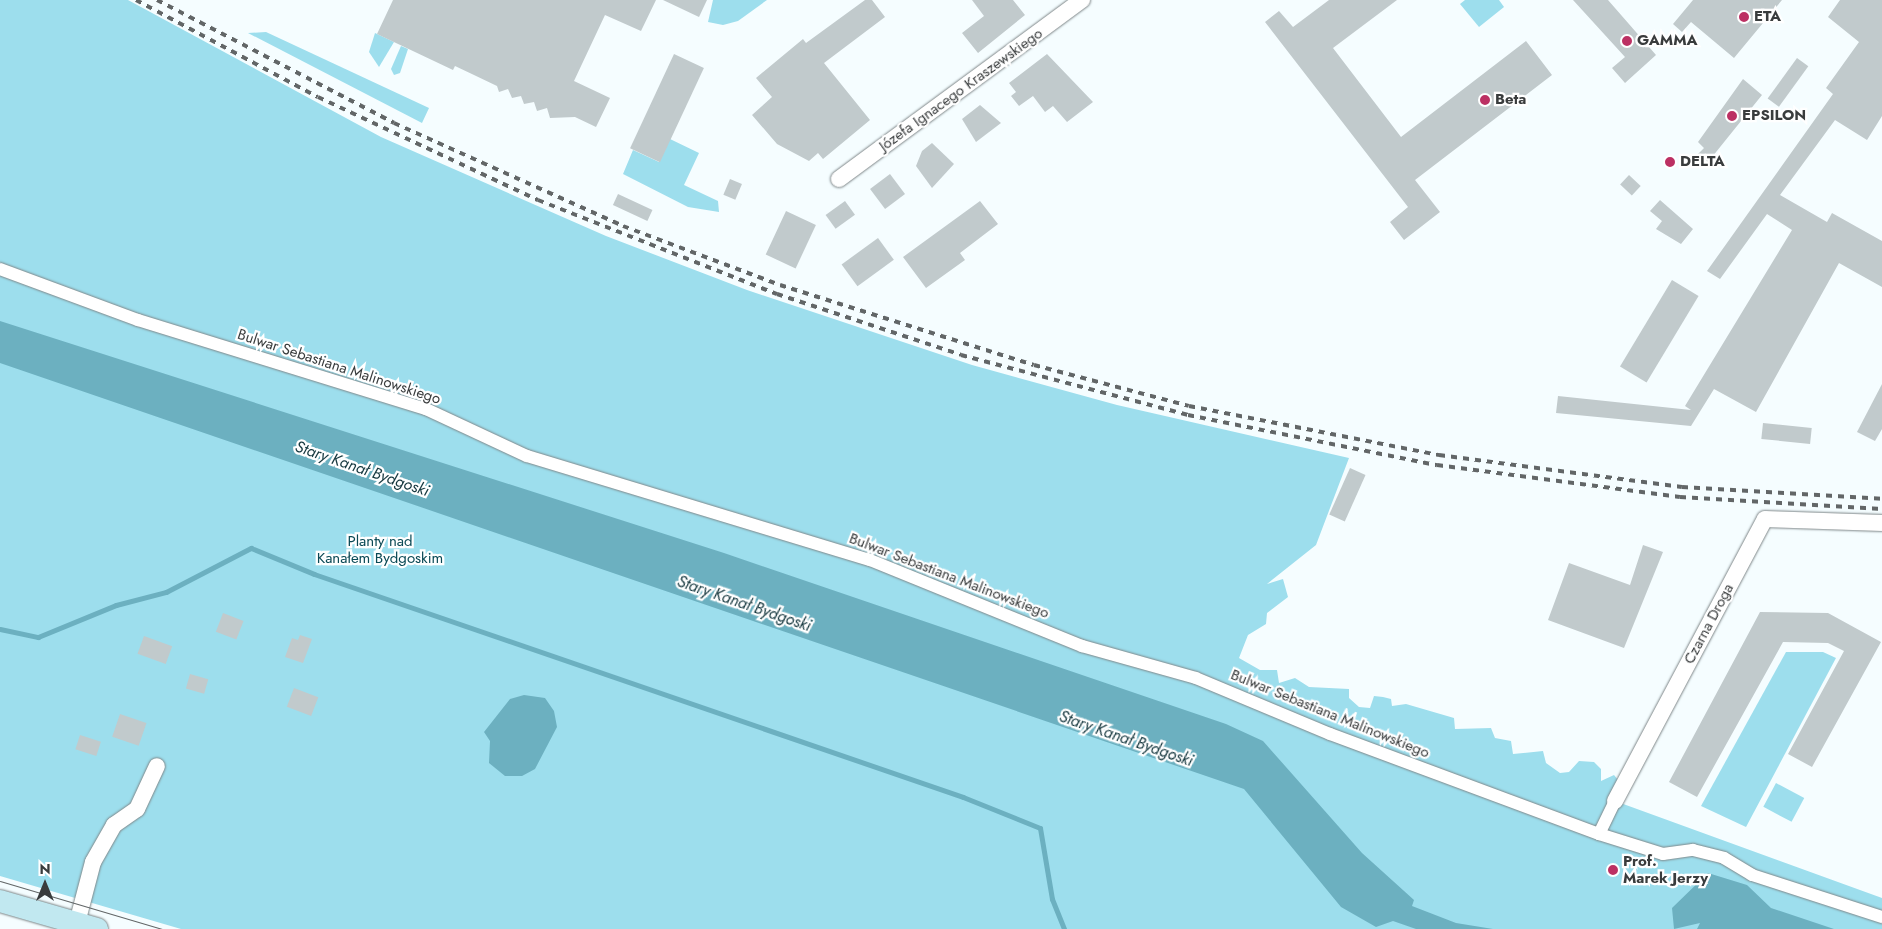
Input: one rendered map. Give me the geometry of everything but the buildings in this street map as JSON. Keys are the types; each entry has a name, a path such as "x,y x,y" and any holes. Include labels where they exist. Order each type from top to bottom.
{"main road":[{"path":"0,901 87,926"}],"street":[{"name":"Józefa Ignacego Kraszewskiego","path":"839,179 1082,0"},
{"name":"Bulwar Sebastiana Malinowskiego","path":"0,269 138,320 426,409 527,456 870,560 1082,646 1196,678 1330,734 1599,834 1663,854 1693,850 1724,858 1752,875 1882,917"},
{"name":"Czarna Droga","path":"1599,834 1615,800 1765,519 1882,523"},
{"path":"87,926 93,862 114,825 138,809 157,766"}],"green space":[{"name":"Planty nad Kanałem Bydgoskim","path":"0,0 128,0 381,137 606,236 747,290 972,365 1117,405 1349,458 1316,545 1267,584 1283,579 1288,597 1267,613 1266,624 1248,635 1239,658 1260,670 1277,670 1279,683 1295,678 1309,687 1349,689 1349,698 1359,707 1370,708 1374,696 1383,697 1391,699 1392,706 1406,704 1454,718 1455,729 1491,728 1495,738 1511,741 1513,754 1543,751 1546,763 1560,773 1569,772 1579,761 1594,762 1601,769 1601,781 1614,775 1623,786 1615,801 1882,898 1882,929 181,929 0,876"},
{"path":"713,0 767,0 738,21 723,25 708,22"},
{"path":"1465,0 1499,0 1504,7 1479,27 1460,4"},
{"path":"266,32 429,108 422,123 248,33"},
{"path":"375,33 394,42 379,67 369,52"},
{"path":"401,46 408,49 400,73 394,75 391,69"},
{"path":"670,139 699,153 684,185 718,201 719,212 688,207 623,174 633,150 659,162"},
{"path":"1786,652 1823,652 1836,658 1746,827 1701,806"},
{"path":"1776,783 1804,798 1792,822 1763,807"}],"water":[{"name":"Stary Kanał Bydgoski","path":"0,321 724,553 1226,724 1263,741 1362,853 1414,900 1412,906 1456,923 1493,929 1416,929 1393,921 1376,927 1341,907 1244,789 0,363"},
{"path":"524,695 545,698 554,711 557,727 535,769 522,776 505,776 489,763 490,741 484,732 510,699"},
{"path":"1708,873 1747,885 1771,908 1834,929 1697,929 1700,923 1674,929 1672,908"}],"waterway":[{"path":"0,629 38,637 116,605 166,592 251,548 314,574 963,797 1040,828 1052,899 1064,929"}],"tram line":[{"path":"0,881 162,929"}],"railway":[{"path":"136,0 318,97 538,200 777,294 961,355 1188,415 1437,465 1680,497 1882,509"},
{"path":"157,0 394,123 623,226 780,285 1034,365 1189,406 1439,455 1682,487 1882,499"}],"place":[{"name":"ETA","path":"1744,17"},
{"name":"GAMMA","path":"1627,41"},
{"name":"Beta","path":"1485,100"},
{"name":"EPSILON","path":"1732,116"},
{"name":"DELTA","path":"1670,162"},
{"name":"Prof. Marek Jerzy","path":"1613,870"}]}
